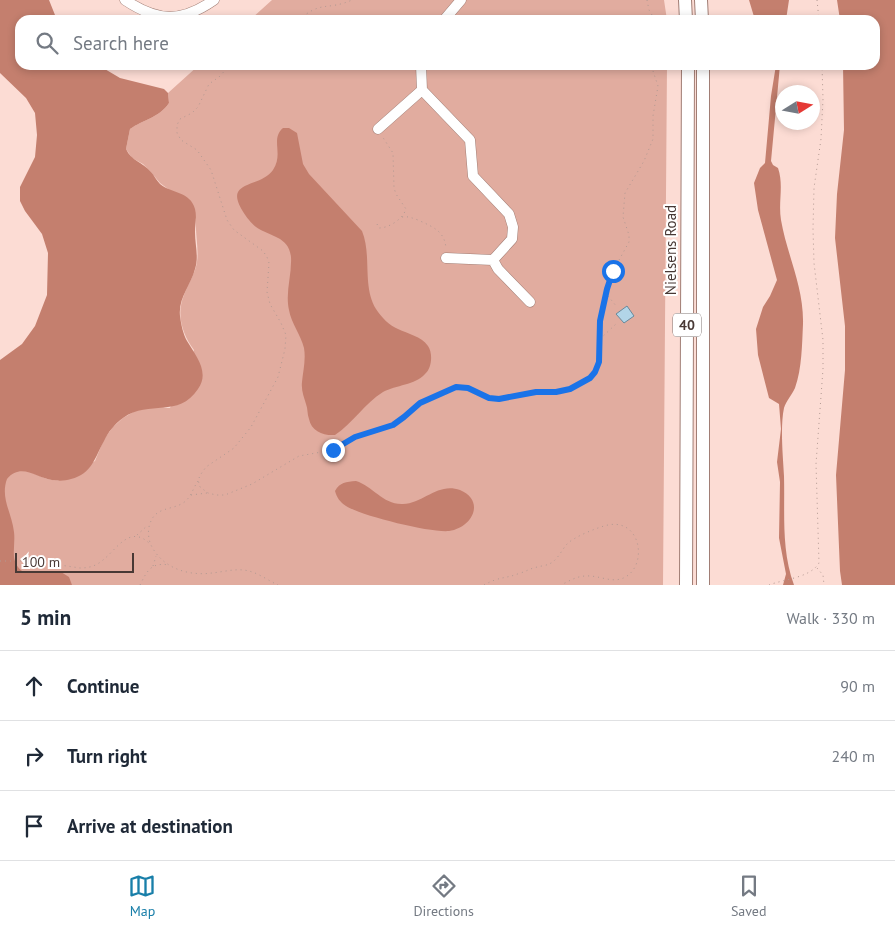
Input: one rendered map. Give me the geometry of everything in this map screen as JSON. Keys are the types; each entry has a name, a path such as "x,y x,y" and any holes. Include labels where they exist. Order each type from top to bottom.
{"main road":[{"path":"685,0 686,15"},
{"path":"701,0 702,15"},
{"name":"Nielsens Road","path":"686,585 688,70"},
{"name":"40","path":"702,585 703,70"}],"street":[{"path":"125,0 138,8 157,15"},
{"path":"184,15 202,9 214,0"},
{"path":"448,15 461,0"},
{"path":"421,70 422,90 470,140 473,176 509,214 513,227 512,239 493,260"},
{"path":"378,129 422,90"},
{"path":"446,258 493,260"},
{"path":"493,260 498,269 530,302"}],"path":[{"path":"320,4 344,3 352,0"},
{"path":"647,0 652,15"},
{"path":"817,0 818,15"},
{"path":"303,15 314,5"},
{"path":"0,561 46,562 87,568 103,560 124,540 135,536 146,528 161,510 183,503 190,496 206,467 234,448 250,427 278,377 285,349 286,336 266,292 269,263 267,257 263,251 234,230 227,220 211,170 197,150 181,140 177,133 176,125 180,119 192,113 198,107 209,84 220,77 226,70"},
{"path":"190,496 200,493 225,494 265,477 299,456 333,450 355,437 393,425 420,403 456,387 468,388 489,398 499,399 525,393 556,392 570,389 590,378 599,362 600,321 607,289 613,271 629,242 624,217 624,193 644,161 654,140 653,116 658,86 653,70"},
{"path":"769,585 797,577 816,568 819,563 816,464 823,370 823,340 814,263 813,229 814,188 822,119 822,70"},
{"path":"377,224 379,228 382,228 401,217 406,209 394,188 393,152 378,129"},
{"path":"401,217 411,217 438,230 446,242 446,258"},
{"path":"607,289 608,296 617,307"},
{"path":"600,339 616,324"},
{"path":"198,480 200,488 208,493"},
{"path":"150,522 148,531 150,544 156,555 173,567"},
{"path":"484,585 500,577 520,574 552,563 574,538 604,526 623,525 630,528 638,553 637,562 633,570 626,576 612,580 586,576 569,580 561,585"},
{"path":"135,536 142,538 150,544"},
{"path":"140,585 149,569 153,566 156,555"},
{"path":"153,566 164,565 199,574 241,570 250,571 278,585"},
{"path":"816,568 823,575 824,585"}],"shaded area":[{"path":"0,0 49,0 55,15 15,15 15,70 106,70 120,78 164,89 168,93 169,103 161,112 130,129 126,149 131,156 152,173 160,184 189,199 193,203 196,212 196,264 181,303 180,316 184,335 198,358 202,370 203,376 198,389 182,404 143,410 123,418 108,434 92,464 78,477 62,481 46,479 23,471 12,474 7,479 5,493 13,525 16,565 25,573 61,572 69,577 72,585 0,585 0,360 22,344 35,326 47,295 48,253 42,234 20,201 20,187 35,157 37,135 35,113 26,98 0,73"},
{"path":"272,0 664,0 666,15 256,15"},
{"path":"749,0 789,0 787,15 754,15"},
{"path":"837,0 895,0 895,585 842,585 840,571 836,475 845,370 845,326 835,238 837,194 844,130 843,70 880,70 880,15 839,15"},
{"path":"193,70 667,70 663,585 0,585 0,469 28,471 47,479 58,481 95,461 104,439 123,418 137,410 170,408 194,350 183,331 180,309 197,262 196,219 143,164 132,158 126,149 130,129 161,112 169,103 168,93"},
{"path":"775,70 780,70 778,85 775,85 775,118 771,161 778,168 780,174 781,220 803,310 799,372 795,388 784,408 782,424 784,531 787,558 794,585 783,585 786,574 779,538 780,482 777,462 781,429 779,404 769,398 758,355 756,329 763,307 777,280 758,210 754,183 760,168 765,163 771,96"},
{"path":"283,128 289,128 297,133 303,164 309,174 362,231 365,240 369,290 376,309 392,326 422,340 431,352 429,368 421,378 383,392 335,435 322,434 315,430 308,417 302,388 305,361 304,348 290,315 288,303 291,257 287,245 278,238 256,227 242,211 237,196 238,192 245,186 265,178 273,170 277,158 279,132"},
{"path":"356,481 396,504 411,503 445,489 460,490 468,495 472,501 474,507 473,514 464,525 449,531 413,527 381,519 354,510 346,506 338,498 335,491 341,484"}],"building":[{"path":"627,306 634,316 624,323 616,314"}],"route":[{"path":"333,450 367,432 393,425 420,403 445,390 456,387 468,388 489,398 499,399 525,393 556,392 570,389 590,378 599,362 600,321 613,271"}]}
